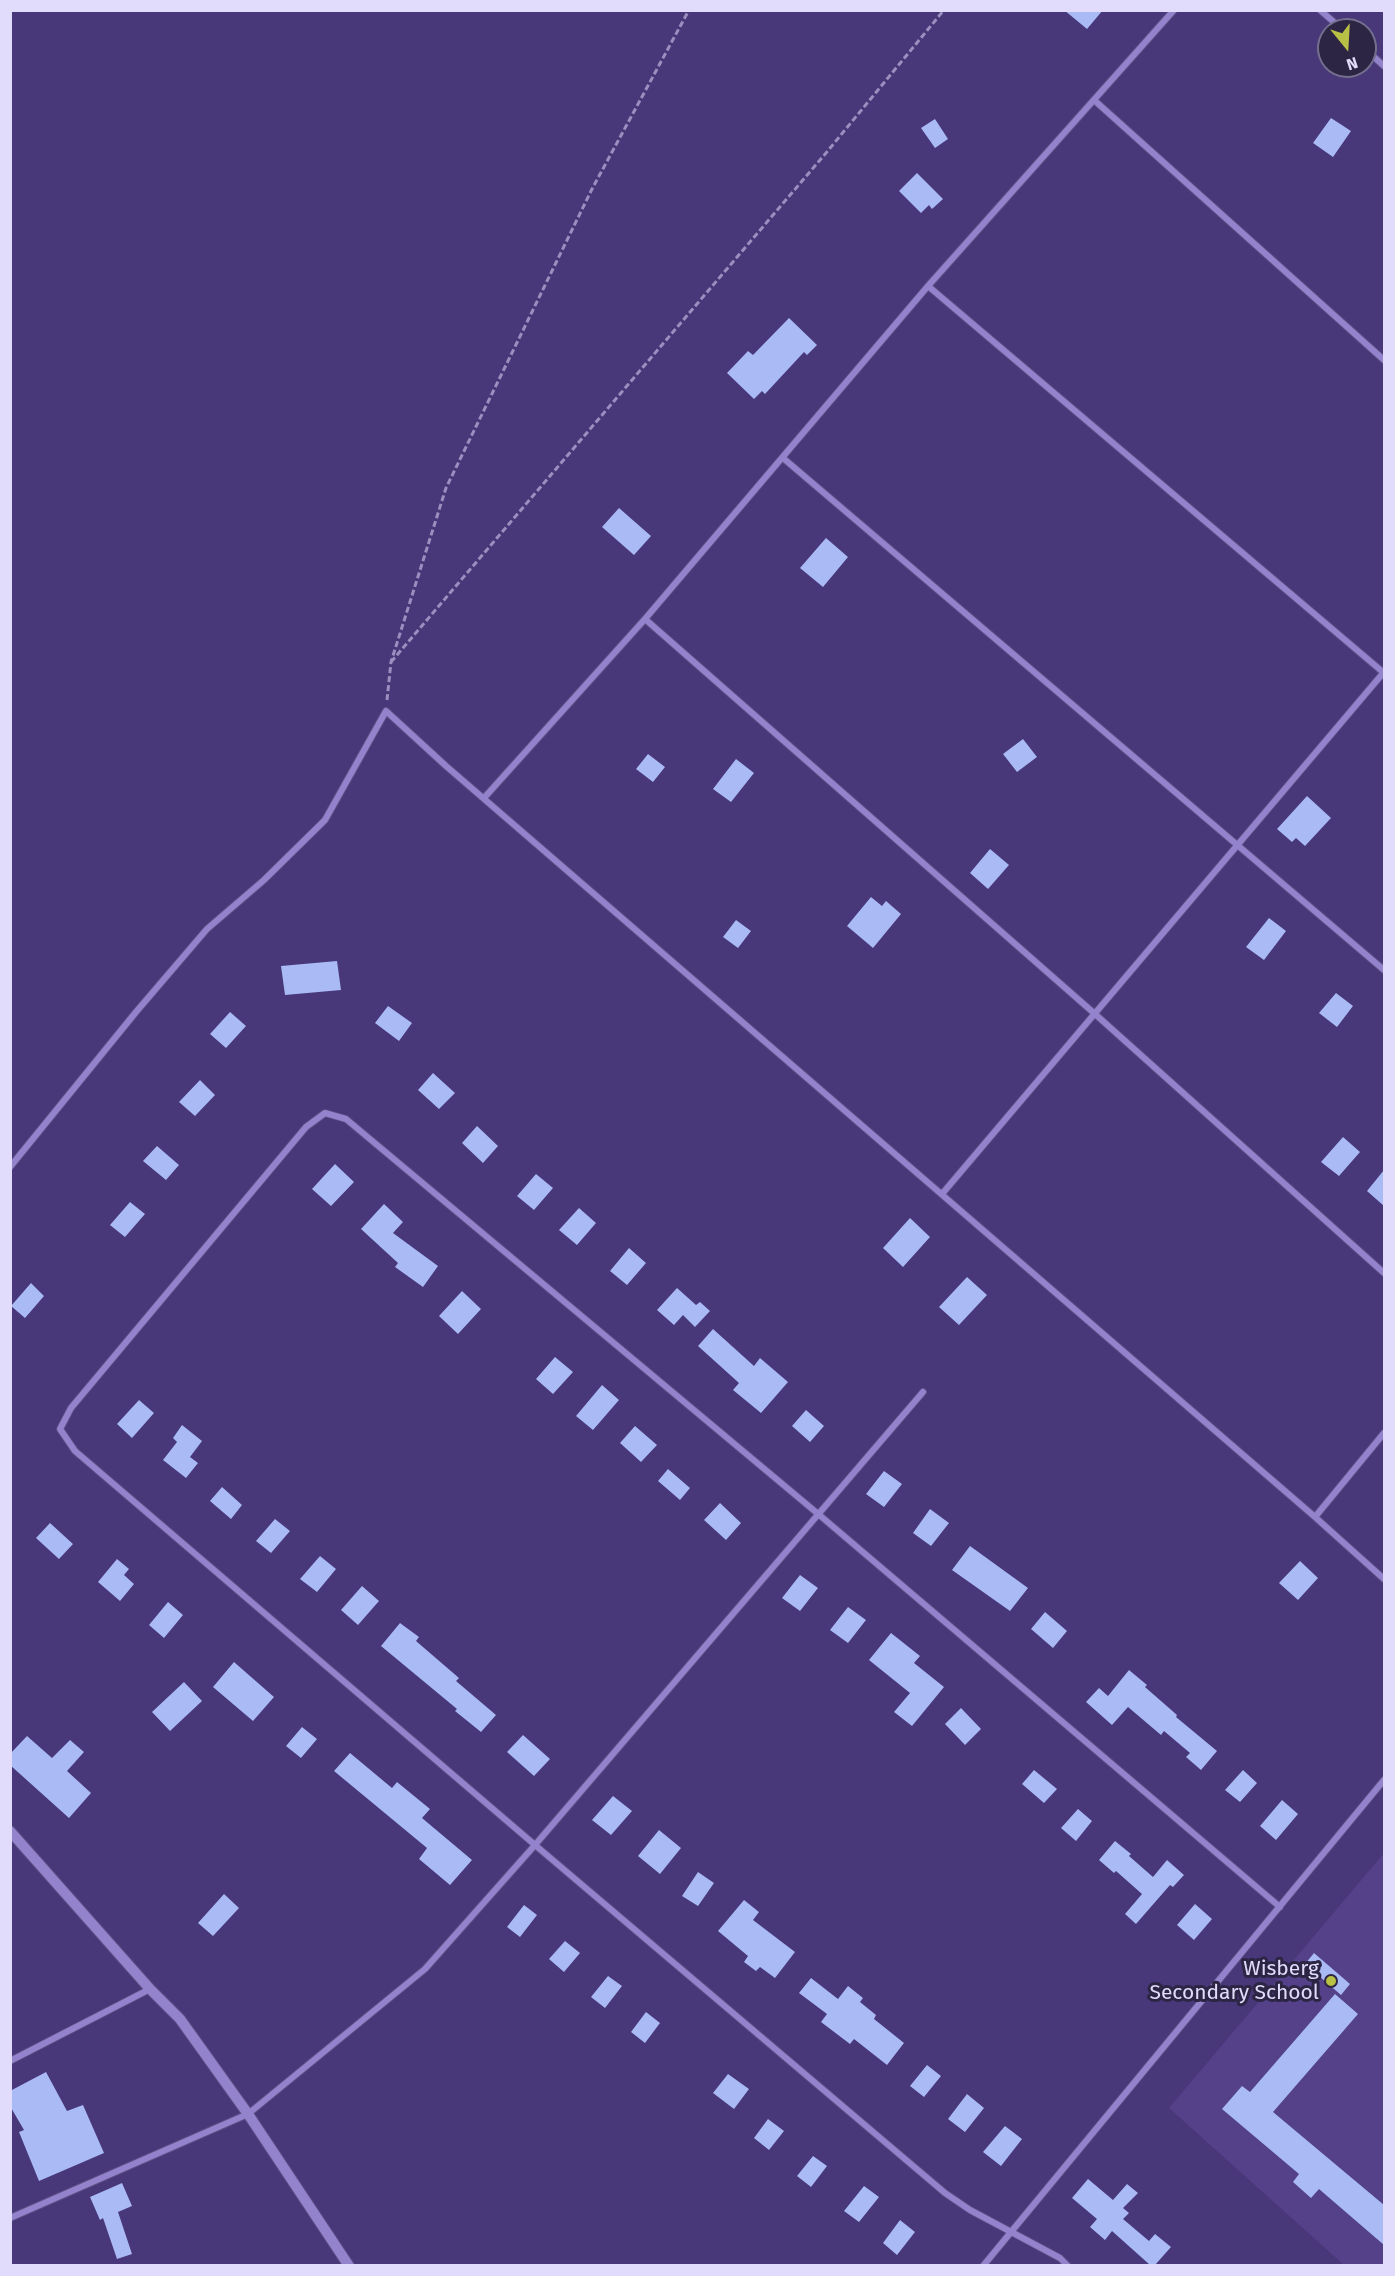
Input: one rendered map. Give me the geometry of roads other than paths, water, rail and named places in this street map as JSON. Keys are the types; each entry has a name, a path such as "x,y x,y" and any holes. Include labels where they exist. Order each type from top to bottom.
{"street":[{"path":"484,798 645,619 928,286 1174,10"},
{"path":"1094,100 1384,360"},
{"path":"928,286 1384,672 1240,845 942,1194"},
{"path":"783,458 1384,970"},
{"path":"645,619 1095,1014 1384,1273"},
{"path":"10,1167 121,1029 207,929 264,880 325,820 386,711 1384,1579"},
{"path":"1068,2265 1060,2258 970,2210 945,2193 534,1845 75,1450 60,1429 71,1408 306,1127 325,1113 346,1119 817,1513 1280,1907"},
{"path":"10,2218 248,2114 425,1969 923,1392"},
{"path":"1315,1517 1384,1433"},
{"path":"983,2265 1013,2232 1384,1780"},
{"path":"10,1831 150,1989 180,2019 248,2114 349,2265"},
{"path":"10,2061 150,1989"}],"place":[{"name":"Wisberg Secondary School","path":"1331,1981"}]}
